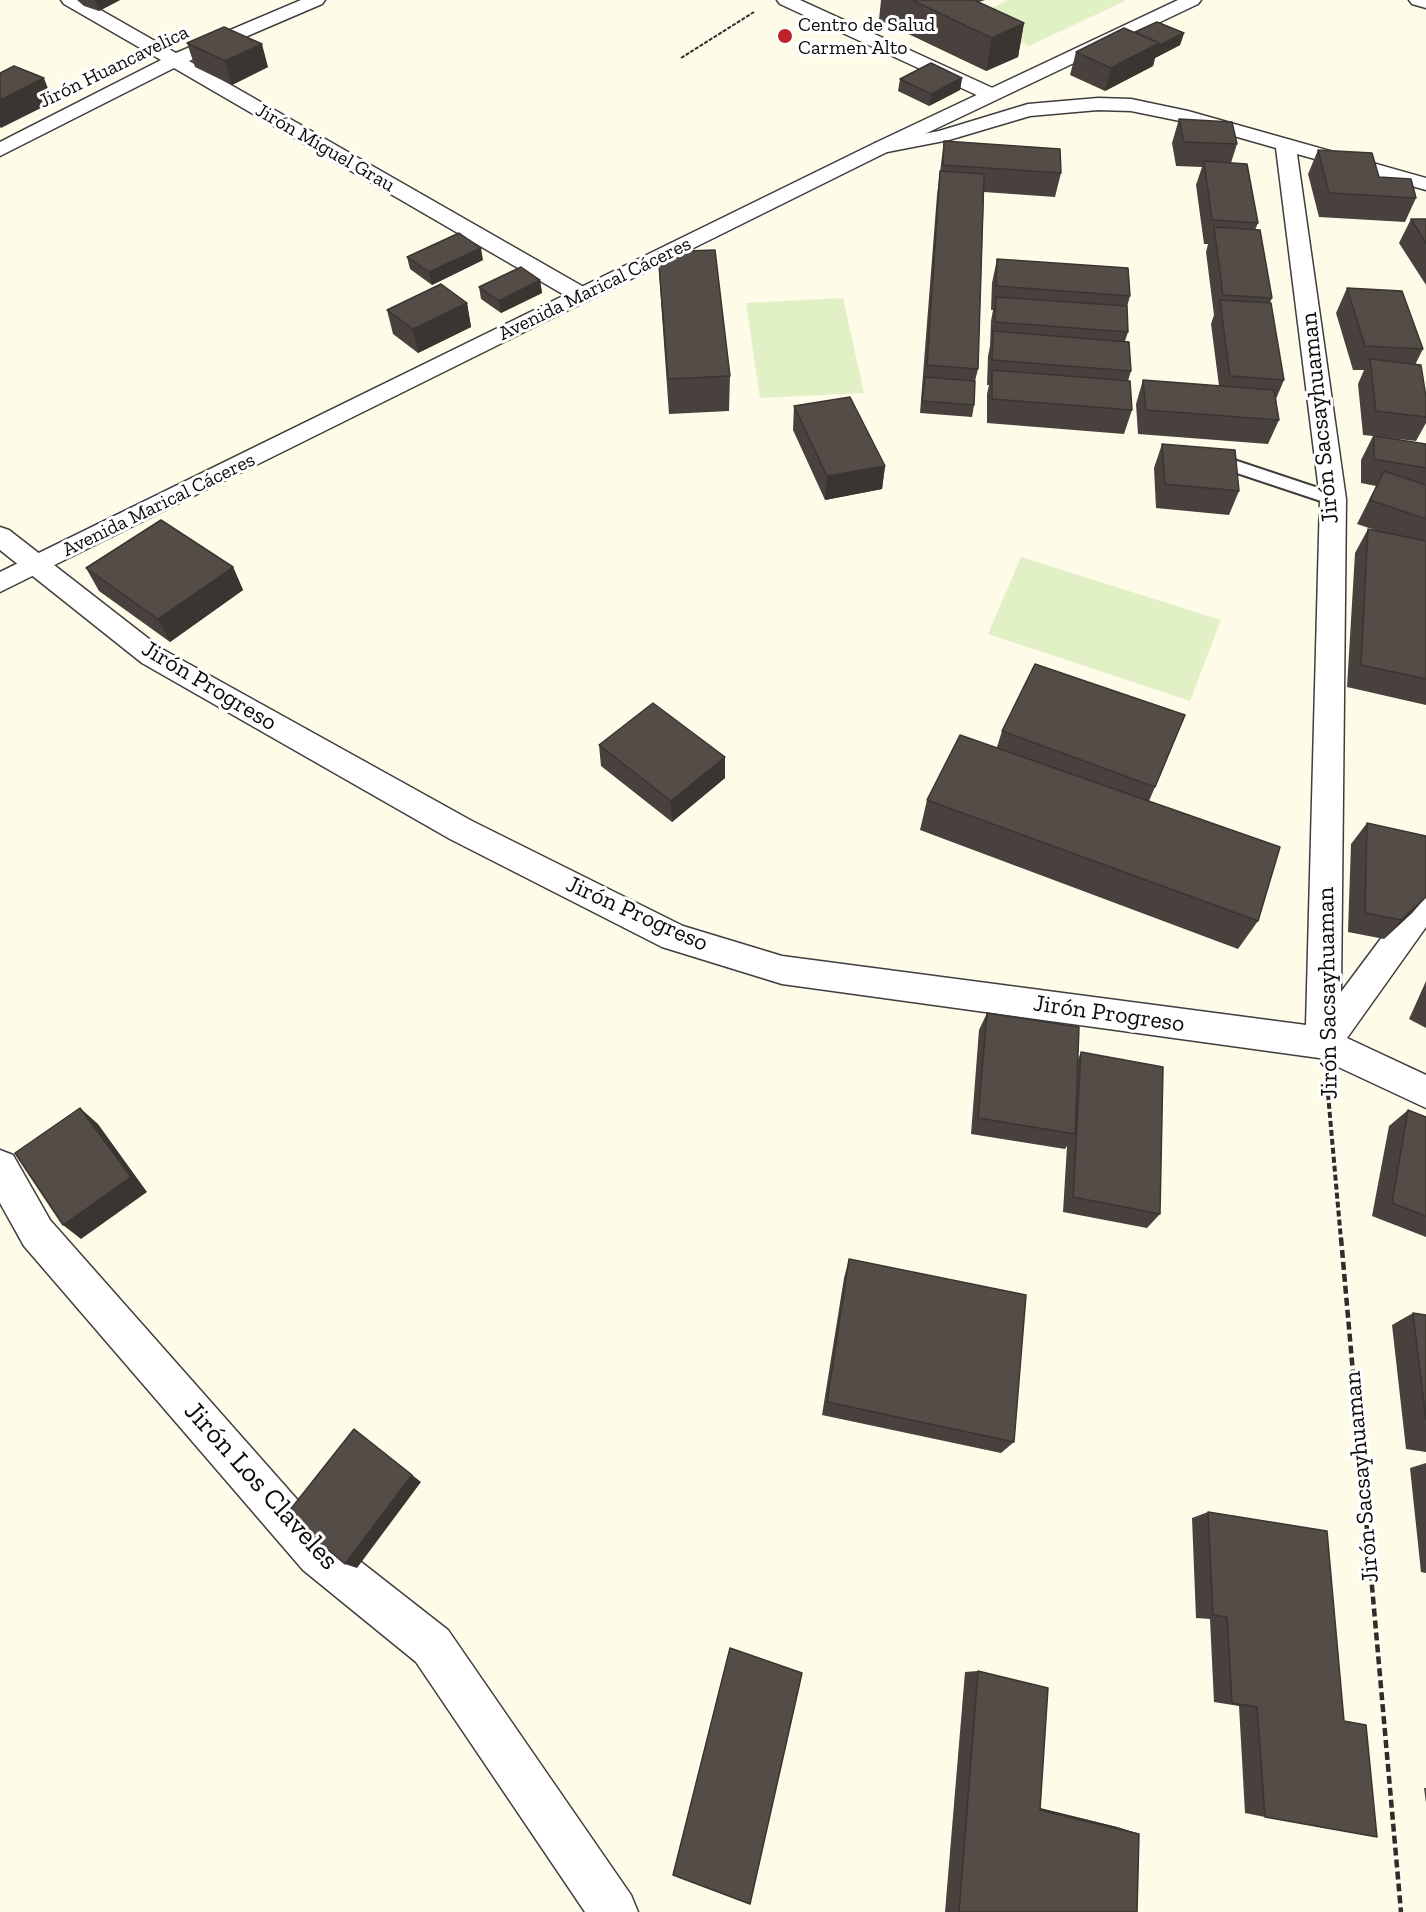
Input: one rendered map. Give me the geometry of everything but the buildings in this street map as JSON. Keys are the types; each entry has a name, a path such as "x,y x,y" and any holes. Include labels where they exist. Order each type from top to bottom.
{"street":[{"name":"Jirón Miguel Grau","path":"70,0 580,295"},
{"name":"Jirón Huancavelica","path":"0,150 173,61 315,0"},
{"path":"786,0 990,94"},
{"name":"Avenida Marical Cáceres","path":"0,583 990,94 1192,0"},
{"path":"1418,0 1426,3"},
{"path":"882,147 942,136 1028,110 1098,104 1131,105 1188,117 1426,184"},
{"name":"Jirón Sacsayhuaman","path":"1286,146 1333,499 1323,1043"},
{"name":"Jirón Progreso","path":"0,536 152,656 462,831 674,936 782,970 1323,1043 1426,1092"},
{"path":"1323,1043 1426,902"},
{"name":"Jirón Los Claveles","path":"0,1167 37,1233 318,1555 432,1646 614,1912"}],"lane":[{"path":"1219,461 1333,499"}],"path":[{"path":"681,58 754,12"},
{"name":"Jirón Sacsayhuaman","path":"1323,1043 1401,1912"}],"green space":[{"path":"1008,0 1125,1 1029,46 969,18"},
{"path":"843,298 864,393 760,398 746,303"},
{"path":"1021,557 1221,620 1190,701 988,634"}],"place":[{"name":"Centro de Salud Carmen Alto","path":"785,36"}]}
